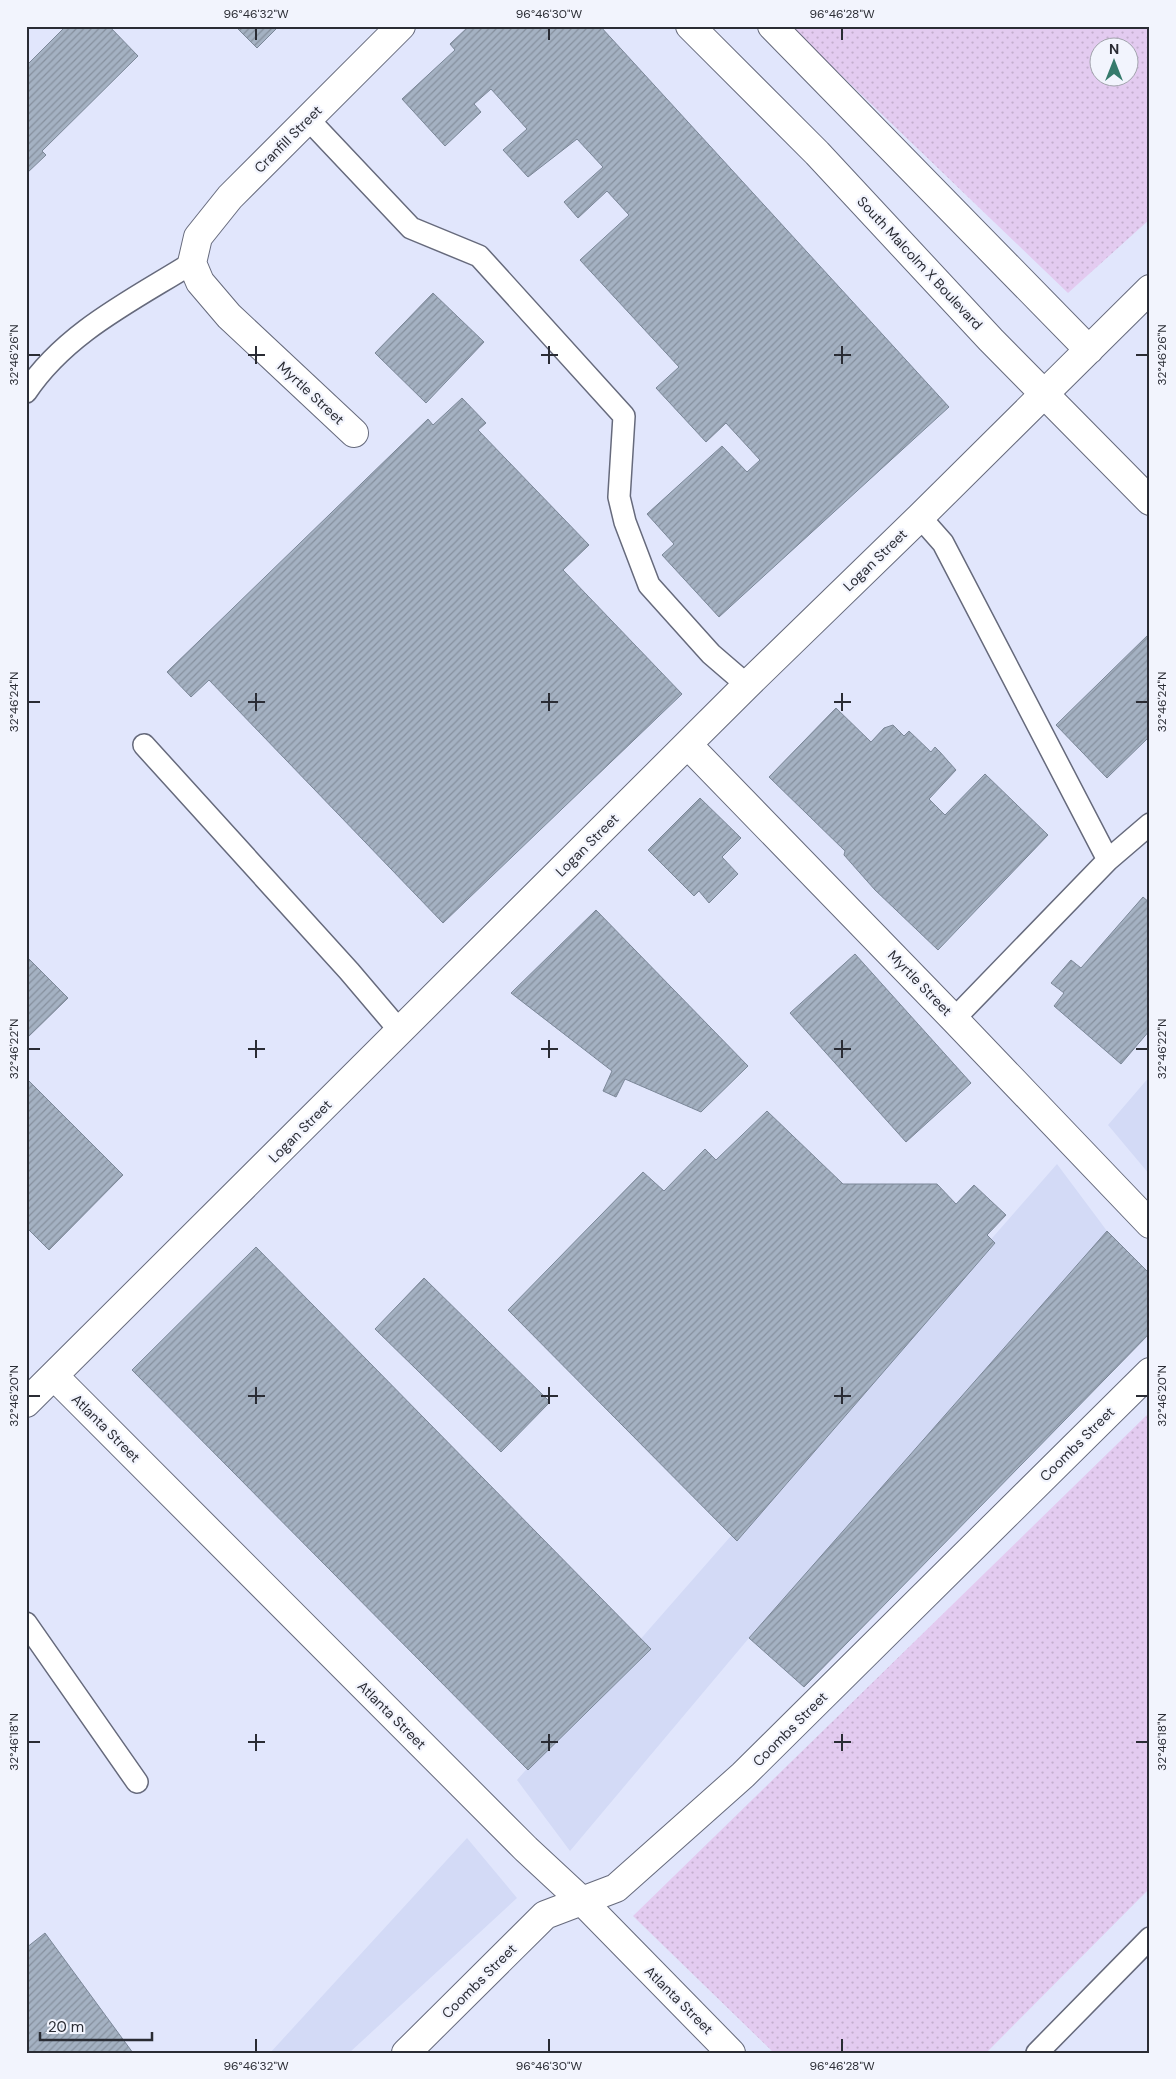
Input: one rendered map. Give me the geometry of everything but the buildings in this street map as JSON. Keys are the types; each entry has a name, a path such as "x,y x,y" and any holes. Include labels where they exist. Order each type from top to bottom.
{"street":[{"name":"Cranfill Street","path":"192,263 198,236 230,197 401,26"},
{"name":"South Malcolm X Boulevard","path":"690,26 817,153 991,340 1046,393 1150,501"},
{"path":"772,26 1090,350"},
{"name":"Myrtle Street","path":"192,263 200,282 229,316 354,433"},
{"name":"Logan Street","path":"26,1403 747,685 1150,289"},
{"name":"Myrtle Street","path":"688,745 1150,1224"},
{"name":"Coombs Street","path":"406,2053 545,1915 616,1888 744,1775 1150,1372"},
{"name":"Atlanta Street","path":"54,1376 731,2053"}],"lane":[{"path":"308,119 411,228 479,256 624,416 619,497 625,522 648,585 711,654 747,685"},
{"path":"26,392 38,373 83,331 192,263"},
{"path":"920,517 943,543 1108,860"},
{"path":"144,745 349,971 400,1031"},
{"path":"954,1019 1108,860 1150,824"},
{"path":"26,1623 137,1782"},
{"path":"1038,2053 1150,1938"}],"shaded area":[{"path":"790,26 1150,26 1150,219 1068,293"},
{"path":"1150,1076 1150,1175 1108,1125"},
{"path":"1057,1164 1107,1231 749,1638 570,1851 517,1780"},
{"path":"1150,1412 1150,1888 986,2053 774,2053 633,1916"},
{"path":"467,1838 517,1898 349,2053 270,2053"}]}
